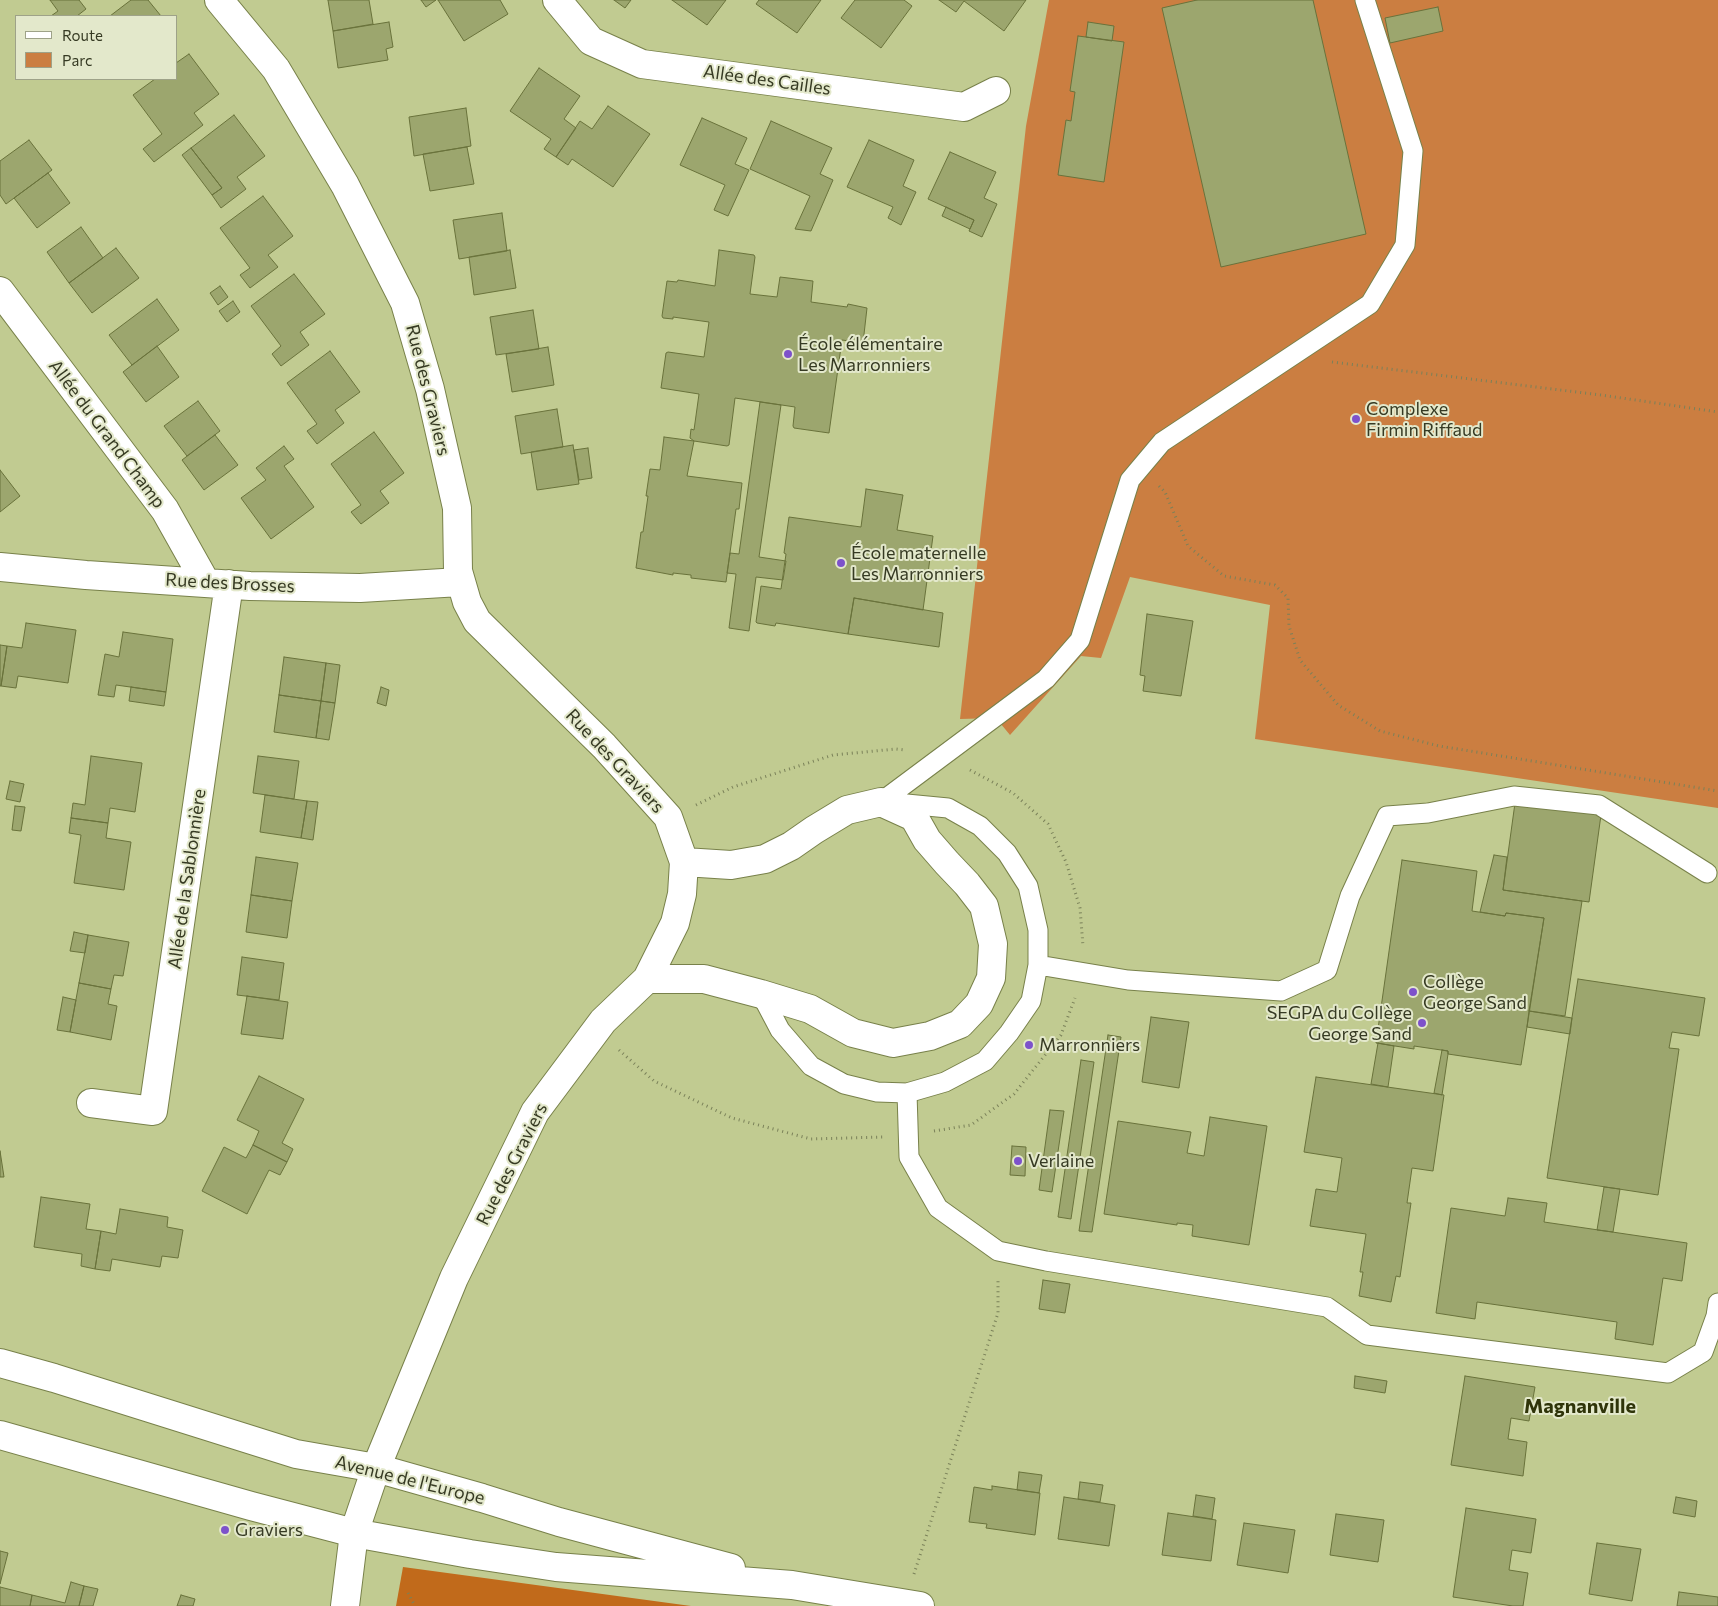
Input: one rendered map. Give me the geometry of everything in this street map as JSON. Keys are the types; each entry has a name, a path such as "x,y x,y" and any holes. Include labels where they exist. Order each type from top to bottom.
{"street":[{"name":"Rue des Graviers","path":"219,0 276,69 345,185 405,303 430,389 457,508 458,571 460,582 467,602 477,621 604,746 668,817 684,862 682,894 674,923 647,979 602,1021 535,1112 454,1278 376,1468 354,1533 345,1606"},
{"name":"Allée des Cailles","path":"557,0 591,41 642,64 964,107 996,91"},
{"name":"Allée du Grand Champ","path":"0,291 166,510 217,584"},
{"name":"Rue des Brosses","path":"0,567 217,584 360,588 460,582"},
{"name":"Allée de la Sablonnière","path":"90,1103 153,1111 217,584"},
{"path":"647,979 704,979 810,1009 853,1033 893,1043 930,1036 960,1024 979,1004 991,978 993,944 984,906 968,884 927,840 914,817 881,802 847,810 791,846 765,859 731,865 684,862"},
{"name":"Avenue de l'Europe","path":"0,1363 54,1378 296,1454 376,1468 559,1522 792,1585"},
{"name":"Avenue de l'Europe","path":"0,1435 354,1533 556,1567 792,1585 920,1606"}],"lane":[{"path":"881,802 1046,679 1080,640 1130,480 1162,442 1370,304 1405,245 1413,150 1365,0"},
{"path":"1038,965 1128,980 1281,991 1327,970 1350,896 1387,816 1428,813 1514,796 1599,805 1707,873"},
{"path":"761,994 780,1030 811,1066 844,1084 877,1092 907,1094 945,1082 985,1061 1009,1033 1031,1001 1038,965 1038,930 1028,886 1008,853 980,826 948,808 881,802"},
{"path":"907,1094 909,1156 938,1208 998,1251 1046,1261 1328,1307 1367,1335 1668,1374 1703,1352 1716,1316 1718,1303"}],"path":[{"path":"1290,356 1718,412"},
{"path":"1142,466 1164,492 1188,546 1224,576 1274,585 1288,598 1289,626 1300,660 1338,705 1380,731 1439,746 1718,791"},
{"path":"596,1030 654,1080 732,1118 811,1139 908,1136 971,1125 1014,1094 1061,1035 1085,972 1080,908 1066,862 1048,824 1013,793 944,756 896,749 833,755 733,788 668,817"},
{"path":"914,1574 998,1312 998,1251"},
{"path":"408,1593 415,1606"}],"green space":[{"name":"Complexe Firmin Riffaud","path":"1049,0 1718,0 1718,808 1255,739 1270,605 1130,577 1101,658 1081,656 1010,735 996,718 960,719 1026,126"}],"shaded area":[{"path":"403,1567 691,1606 396,1606"}],"building":[{"path":"50,0 79,0 86,9 78,15 52,15 58,11"},
{"path":"131,0 148,0 160,15 111,15"},
{"path":"328,0 369,0 373,24 333,31"},
{"path":"421,0 436,0 426,7"},
{"path":"438,0 500,0 508,14 464,41"},
{"path":"614,0 631,0 625,8"},
{"path":"672,0 726,0 707,25"},
{"path":"759,0 821,0 797,33 756,4"},
{"path":"855,0 904,0 912,6 881,48 841,18"},
{"path":"939,0 1026,0 1004,31 964,1 956,12"},
{"path":"1197,0 1313,0 1366,234 1221,267 1162,8"},
{"path":"1438,7 1443,31 1390,43 1385,18"},
{"path":"389,22 393,47 386,49 388,60 338,68 333,31"},
{"path":"1088,22 1114,26 1112,41 1086,37"},
{"path":"1078,36 1124,42 1104,182 1058,175 1066,120 1071,121 1075,92 1070,91"},
{"path":"189,54 219,94 194,113 203,125 154,162 143,149 162,134 133,95 154,80 178,80 178,62"},
{"path":"539,68 580,96 564,119 576,128 556,157 544,149 551,139 510,111"},
{"path":"608,106 650,134 613,187 572,159 568,165 556,157 580,121 592,129"},
{"path":"466,108 471,146 414,156 409,117"},
{"path":"234,115 265,156 237,177 246,189 221,208 212,195 222,188 191,148"},
{"path":"702,118 747,138 735,164 749,170 728,216 714,210 725,185 680,165"},
{"path":"771,121 832,148 820,174 833,180 811,231 795,229 810,196 750,169"},
{"path":"29,140 52,170 6,204 0,195 0,161"},
{"path":"869,140 914,160 903,186 916,192 901,225 888,218 893,207 847,187"},
{"path":"467,147 474,184 430,191 423,154"},
{"path":"191,148 222,188 212,195 182,155"},
{"path":"950,152 996,172 984,198 997,204 982,237 969,231 974,220 928,199"},
{"path":"48,173 70,203 37,228 14,198"},
{"path":"263,196 293,236 268,255 278,267 250,288 240,275 250,268 220,228"},
{"path":"946,207 974,220 970,229 942,216"},
{"path":"502,213 507,251 459,259 453,220"},
{"path":"81,227 103,258 69,283 47,252"},
{"path":"116,248 139,278 92,313 69,283"},
{"path":"510,250 516,288 474,295 469,257"},
{"path":"719,250 754,255 750,294 777,297 780,277 813,281 811,302 847,307 848,304 867,308 863,343 842,340 829,433 794,428 795,407 735,398 729,445 694,441 690,438 691,429 694,430 699,394 661,388 666,353 704,357 709,322 673,317 673,319 663,318 667,281 677,282 678,280 715,286"},
{"path":"294,274 325,314 300,332 309,345 281,366 272,354 281,346 251,306"},
{"path":"220,286 228,297 218,305 210,293"},
{"path":"157,299 179,330 132,365 109,335"},
{"path":"233,301 240,312 227,322 219,311"},
{"path":"533,310 539,349 496,355 490,317"},
{"path":"157,346 179,377 146,402 123,372"},
{"path":"548,347 554,385 512,392 506,354"},
{"path":"330,351 360,392 335,410 344,423 317,444 307,431 317,424 287,383"},
{"path":"198,401 220,431 187,456 164,426"},
{"path":"760,402 781,405 759,557 786,561 783,580 756,577 749,631 729,628 736,574 727,573 730,553 739,554"},
{"path":"557,409 563,447 521,454 515,416"},
{"path":"374,432 404,473 380,491 389,503 361,524 351,512 361,505 331,464"},
{"path":"215,435 238,465 204,490 182,460"},
{"path":"664,437 694,441 687,476 742,483 739,509 736,509 726,582 691,578 691,575 673,573 673,575 636,568 641,532 643,532 650,469 660,470"},
{"path":"573,445 579,484 537,490 531,452"},
{"path":"284,446 294,459 284,466 314,507 271,539 241,498 266,480 256,468"},
{"path":"588,448 592,478 579,480 574,450"},
{"path":"0,470 20,496 0,512"},
{"path":"866,489 903,495 897,530 933,536 923,610 854,598 848,634 776,623 775,626 757,623 761,586 781,589 789,517 861,527"},
{"path":"854,598 943,613 939,647 848,634"},
{"path":"1147,614 1193,621 1181,696 1143,691 1145,676 1140,675"},
{"path":"26,623 76,630 68,683 18,676 16,688 1,686 7,646 22,648"},
{"path":"123,632 173,639 166,692 116,685 114,697 98,695 105,654 119,657"},
{"path":"0,645 7,646 1,686 0,686"},
{"path":"284,657 326,663 321,701 279,695"},
{"path":"326,663 340,665 335,703 321,701"},
{"path":"131,687 166,692 164,706 129,701"},
{"path":"381,687 389,690 386,706 377,703"},
{"path":"279,695 321,701 316,738 274,732"},
{"path":"321,701 335,703 329,740 316,738"},
{"path":"91,756 142,763 135,812 110,808 108,823 71,818 73,803 85,805"},
{"path":"258,756 299,761 294,799 253,793"},
{"path":"10,781 24,784 20,802 6,799"},
{"path":"265,795 307,801 301,838 260,832"},
{"path":"307,801 318,802 313,840 301,838"},
{"path":"1515,803 1601,815 1589,902 1503,890"},
{"path":"15,806 25,807 21,831 12,830"},
{"path":"71,818 108,823 106,838 131,842 124,890 74,883 81,835 69,833"},
{"path":"1494,855 1507,857 1503,890 1582,901 1565,1016 1529,1011 1544,918 1506,913 1505,916 1480,912"},
{"path":"256,857 298,863 292,901 251,895"},
{"path":"1402,860 1477,871 1472,911 1505,916 1506,913 1544,918 1521,1065 1448,1054 1448,1051 1414,1046 1414,1049 1376,1043"},
{"path":"251,895 292,901 287,938 246,932"},
{"path":"74,932 88,935 85,953 70,951"},
{"path":"88,935 129,942 123,976 114,975 111,989 79,983"},
{"path":"242,957 284,963 279,1000 237,995"},
{"path":"1578,979 1705,998 1699,1036 1672,1032 1669,1048 1679,1049 1658,1195 1547,1178"},
{"path":"79,983 111,989 108,1004 117,1006 111,1040 70,1032"},
{"path":"247,996 288,1002 283,1039 241,1034"},
{"path":"63,997 76,1000 70,1032 57,1030"},
{"path":"1529,1011 1572,1018 1570,1034 1527,1027"},
{"path":"1151,1017 1189,1022 1179,1088 1142,1082"},
{"path":"1108,1035 1121,1037 1092,1232 1079,1231"},
{"path":"1378,1043 1394,1046 1388,1087 1371,1084"},
{"path":"1442,1050 1448,1051 1448,1054 1442,1095 1434,1093"},
{"path":"1081,1060 1094,1062 1071,1219 1058,1217"},
{"path":"259,1076 304,1099 282,1143 293,1149 287,1162 253,1145 259,1131 237,1120"},
{"path":"1316,1077 1444,1095 1433,1171 1412,1168 1407,1203 1411,1203 1400,1277 1396,1276 1391,1302 1359,1296 1363,1272 1360,1272 1366,1234 1310,1226 1316,1189 1337,1192 1342,1158 1304,1152"},
{"path":"1050,1110 1064,1111 1052,1192 1039,1190"},
{"path":"1210,1117 1267,1126 1249,1245 1192,1236 1193,1225 1177,1223 1177,1225 1104,1214 1118,1121 1191,1132 1187,1153 1204,1156"},
{"path":"253,1145 287,1162 280,1175 269,1170 247,1214 202,1191 224,1147 246,1158"},
{"name":"Verlaine","path":"1012,1146 1026,1147 1025,1176 1010,1175"},
{"path":"0,1151 4,1177 0,1177"},
{"path":"1604,1187 1620,1189 1613,1232 1597,1230"},
{"path":"41,1197 90,1204 86,1229 101,1231 95,1269 81,1266 82,1254 34,1247"},
{"path":"1508,1198 1547,1203 1544,1222 1687,1243 1682,1281 1663,1278 1653,1345 1615,1339 1617,1322 1477,1302 1475,1319 1436,1313 1451,1208 1505,1216"},
{"path":"120,1209 168,1217 167,1227 183,1230 178,1258 162,1256 160,1267 112,1259 110,1271 95,1269 101,1231 116,1234"},
{"path":"1043,1280 1070,1284 1065,1313 1039,1309"},
{"path":"1355,1376 1387,1381 1385,1393 1354,1388"},
{"path":"1465,1376 1535,1387 1529,1421 1511,1418 1508,1439 1527,1442 1523,1476 1451,1465"},
{"path":"1019,1472 1042,1475 1039,1493 1017,1490"},
{"path":"1080,1482 1103,1485 1100,1502 1078,1499"},
{"path":"992,1486 1040,1493 1035,1535 986,1528 987,1524 969,1522 974,1487 992,1490"},
{"path":"1196,1495 1215,1498 1212,1519 1193,1516"},
{"path":"1064,1497 1115,1505 1109,1546 1058,1539"},
{"path":"1676,1497 1697,1501 1695,1517 1673,1513"},
{"path":"1466,1508 1536,1519 1531,1553 1512,1550 1509,1570 1528,1573 1523,1606 1453,1597"},
{"path":"1168,1513 1216,1520 1211,1561 1162,1555"},
{"path":"1336,1514 1384,1520 1378,1562 1330,1555"},
{"path":"1244,1523 1295,1530 1288,1573 1237,1565"},
{"path":"1597,1543 1641,1549 1632,1601 1589,1594"},
{"path":"0,1551 8,1553 0,1584"},
{"path":"71,1582 84,1586 79,1606 30,1606 32,1595 65,1603"},
{"path":"84,1586 98,1589 93,1606 79,1606"},
{"path":"0,1587 32,1595 30,1606 0,1606"},
{"path":"1679,1592 1718,1597 1718,1606 1677,1606"},
{"path":"181,1595 195,1599 193,1606 177,1606"}],"place":[{"name":"École élémentaire Les Marronniers","path":"788,354"},
{"name":"Complexe Firmin Riffaud","path":"1356,419"},
{"name":"École maternelle Les Marronniers","path":"841,563"},
{"name":"Collège George Sand","path":"1413,992"},
{"name":"SEGPA du Collège George Sand","path":"1422,1023"},
{"name":"Marronniers","path":"1029,1045"},
{"name":"Verlaine","path":"1018,1161"},
{"name":"Graviers","path":"225,1530"}],"district":[{"name":"Magnanville","path":"1580,1406"}]}
